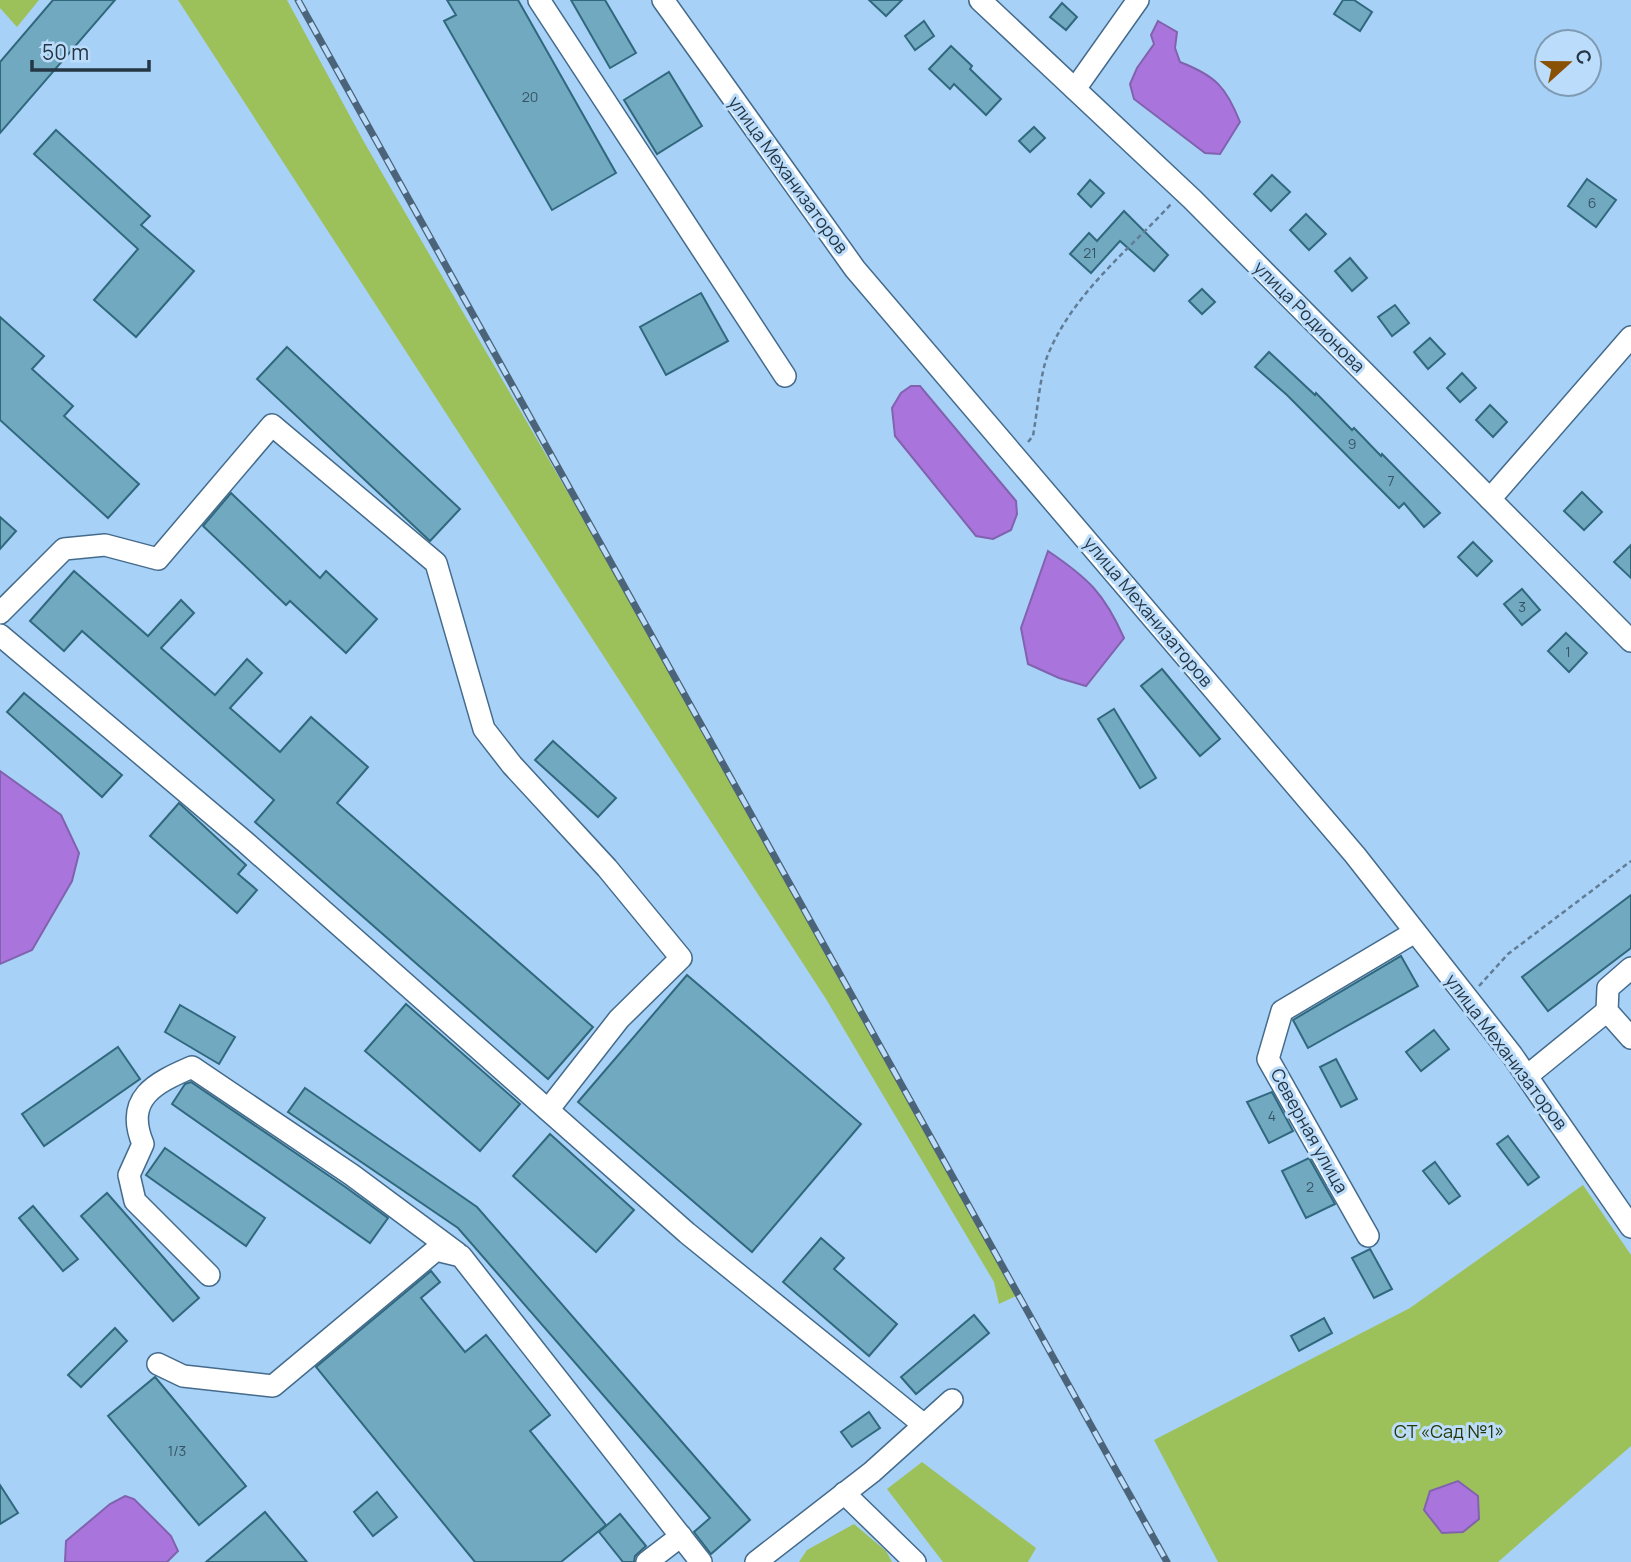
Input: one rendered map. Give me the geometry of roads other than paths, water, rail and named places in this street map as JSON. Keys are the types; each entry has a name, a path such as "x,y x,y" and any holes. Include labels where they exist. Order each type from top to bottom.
{"street":[{"path":"539,0 785,376"},
{"name":"улица Механизаторов","path":"663,0 855,269 1355,855 1527,1076 1631,1227"},
{"name":"улица Родионова","path":"980,0 1183,190 1631,641"},
{"path":"1075,89 1138,0"},
{"path":"1490,499 1631,337"},
{"path":"0,613 64,549 105,545 158,559 272,425 436,564 484,730 512,765 607,869 681,958 619,1019 548,1110"},
{"path":"0,635 244,841 687,1233 924,1425"},
{"name":"Северная улица","path":"1368,1236 1268,1059 1282,1011 1415,932"},
{"path":"1631,968 1608,988 1608,1011 1631,1038"},
{"path":"1527,1076 1608,1011"},
{"path":"209,1275 135,1201 129,1175 143,1144 136,1127 140,1102 160,1081 192,1067 352,1175 461,1256 701,1562"},
{"path":"159,1364 183,1376 273,1386 436,1250 461,1256"},
{"path":"756,1562 844,1493 953,1400"},
{"path":"844,1493 915,1562"},
{"path":"647,1562 681,1536"}],"railway":[{"path":"298,0 1167,1562"}],"park label":[{"name":"СТ «Сад №1»","path":"1449,1432"}]}
